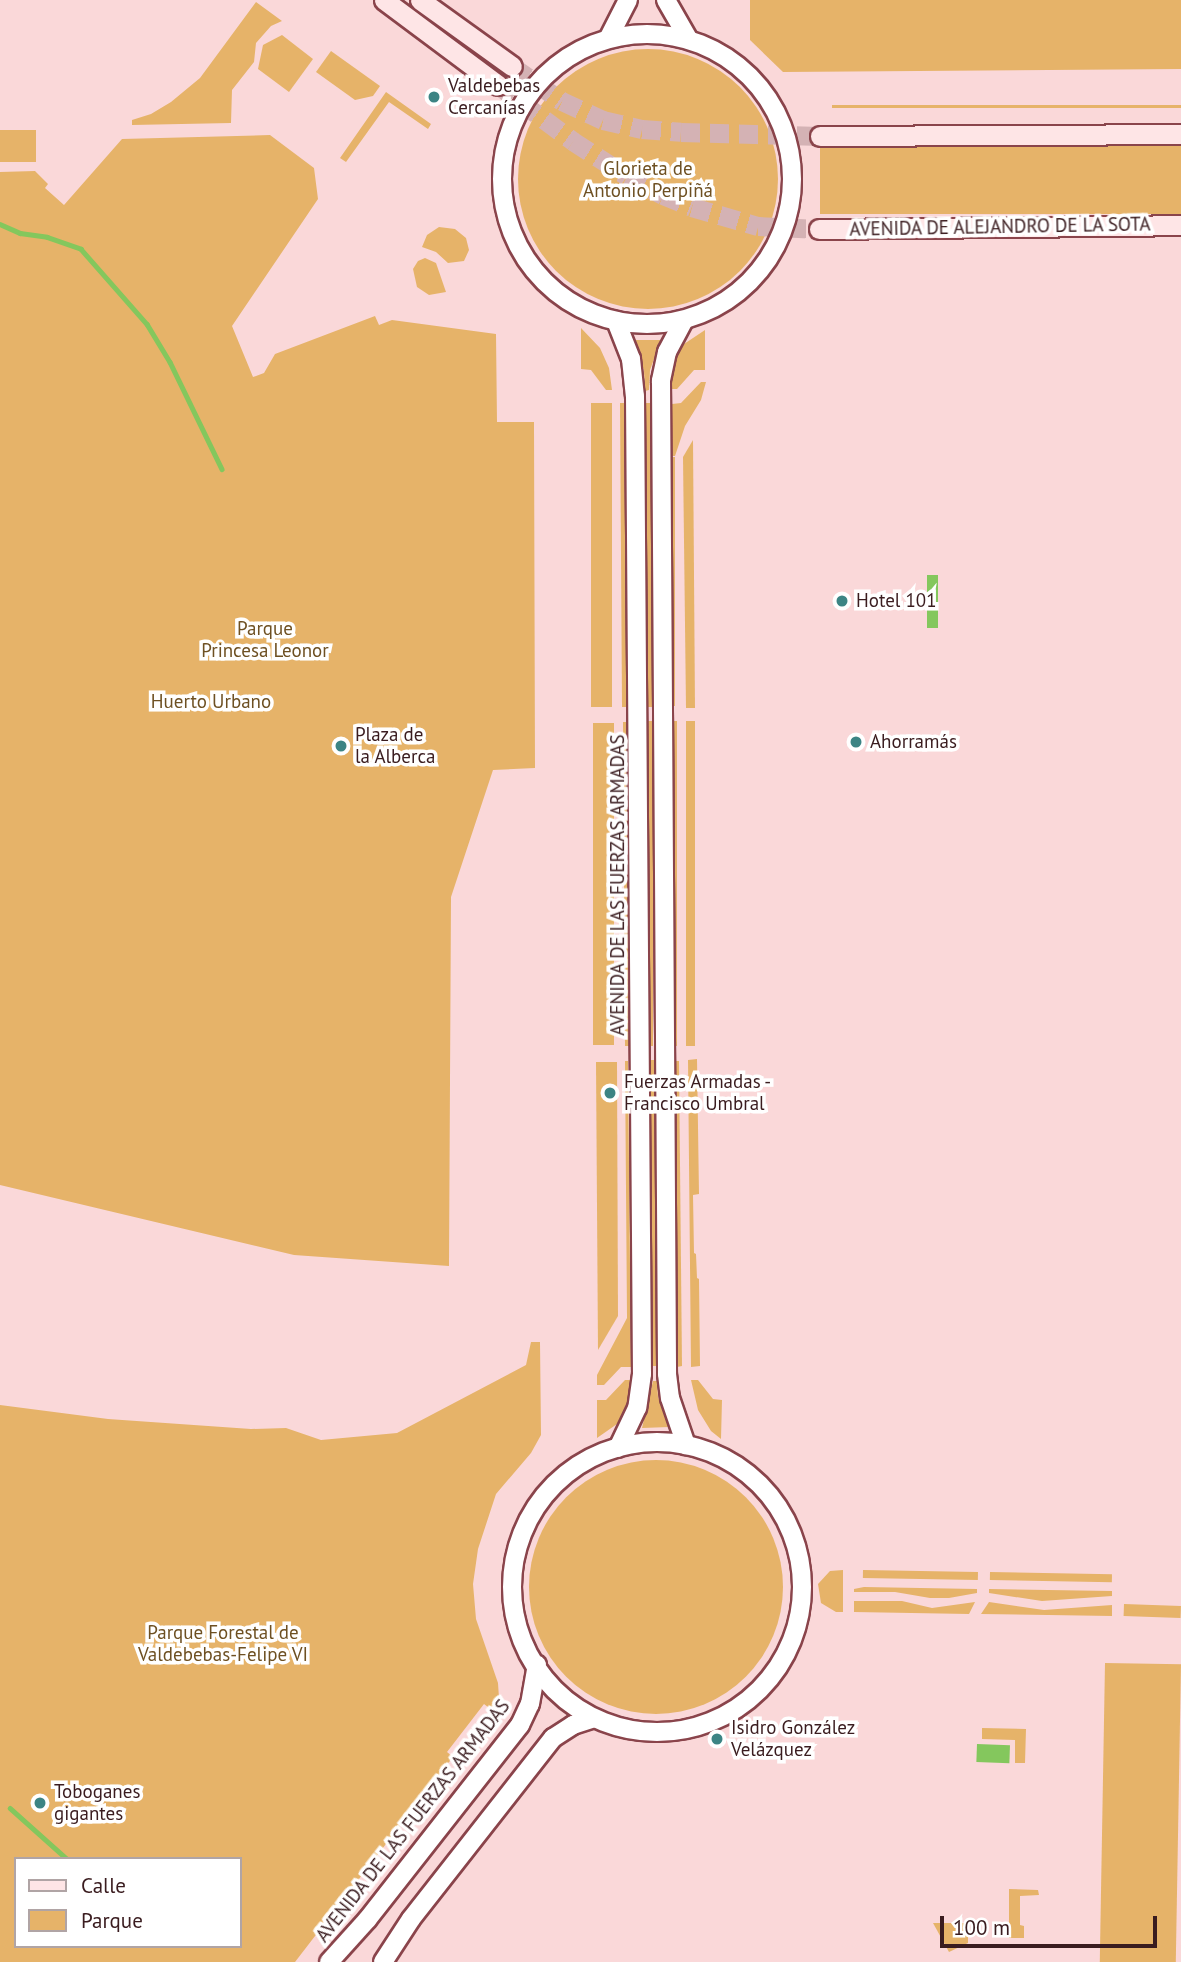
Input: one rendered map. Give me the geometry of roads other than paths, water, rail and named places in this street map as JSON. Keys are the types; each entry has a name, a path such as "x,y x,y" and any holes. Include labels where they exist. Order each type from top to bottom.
{"main road":[{"path":"384,0 498,85"},
{"path":"421,0 512,66"},
{"path":"820,136 1181,134"},
{"name":"AVENIDA DE ALEJANDRO DE LA SOTA","path":"819,229 1181,225"}],"street":[{"path":"608,39 628,0"},
{"path":"666,0 689,40"},
{"path":"640,34 689,40 731,61 764,94 783,128 792,178 784,227 762,268 726,301 684,320 650,324 616,321 572,304 539,276 513,234 502,187 508,138 528,97 549,72 571,55 608,39 640,34"},
{"path":"684,320 667,352 661,389 667,1374 670,1398 686,1445"},
{"name":"AVENIDA DE LAS FUERZAS ARMADAS","path":"616,321 631,359 635,396 642,1318 641,1386 634,1417 618,1448"},
{"path":"648,1443 686,1445 709,1451 733,1464 766,1489 786,1518 797,1549 802,1581 792,1640 766,1682 730,1713 711,1722 658,1731 635,1730 594,1718 556,1690 537,1665 526,1647 517,1620 512,1591 514,1562 522,1534 535,1508 553,1485 575,1466 596,1454 618,1448 648,1443"},
{"name":"AVENIDA DE LAS FUERZAS ARMADAS","path":"330,1962 367,1920 520,1724 530,1704 537,1665"},
{"path":"383,1962 411,1919 553,1738 573,1725 594,1718"}],"waterway":[{"path":"0,224 20,233 47,237 81,249 147,324 170,362 222,469"},
{"path":"10,1808 65,1857"}],"tunnel":[{"path":"512,66 562,101 603,120 642,129 820,136"},
{"path":"498,85 573,141 627,176 663,195 692,207 758,226 819,229"}],"place":[{"name":"Valdebebas Cercanías","path":"434,97"},
{"name":"Hotel 101","path":"842,601"},
{"name":"Ahorramás","path":"856,742"},
{"name":"Plaza de la Alberca","path":"341,746"},
{"name":"Fuerzas Armadas - Francisco Umbral","path":"610,1093"},
{"name":"Isidro González Velázquez","path":"717,1739"},
{"name":"Toboganes gigantes","path":"40,1803"}],"park label":[{"name":"Glorieta de Antonio Perpiñá","path":"648,180"},
{"name":"Parque Princesa Leonor","path":"265,640"},
{"name":"Huerto Urbano","path":"211,702"},
{"name":"Parque Forestal de Valdebebas-Felipe VI","path":"223,1644"}]}
